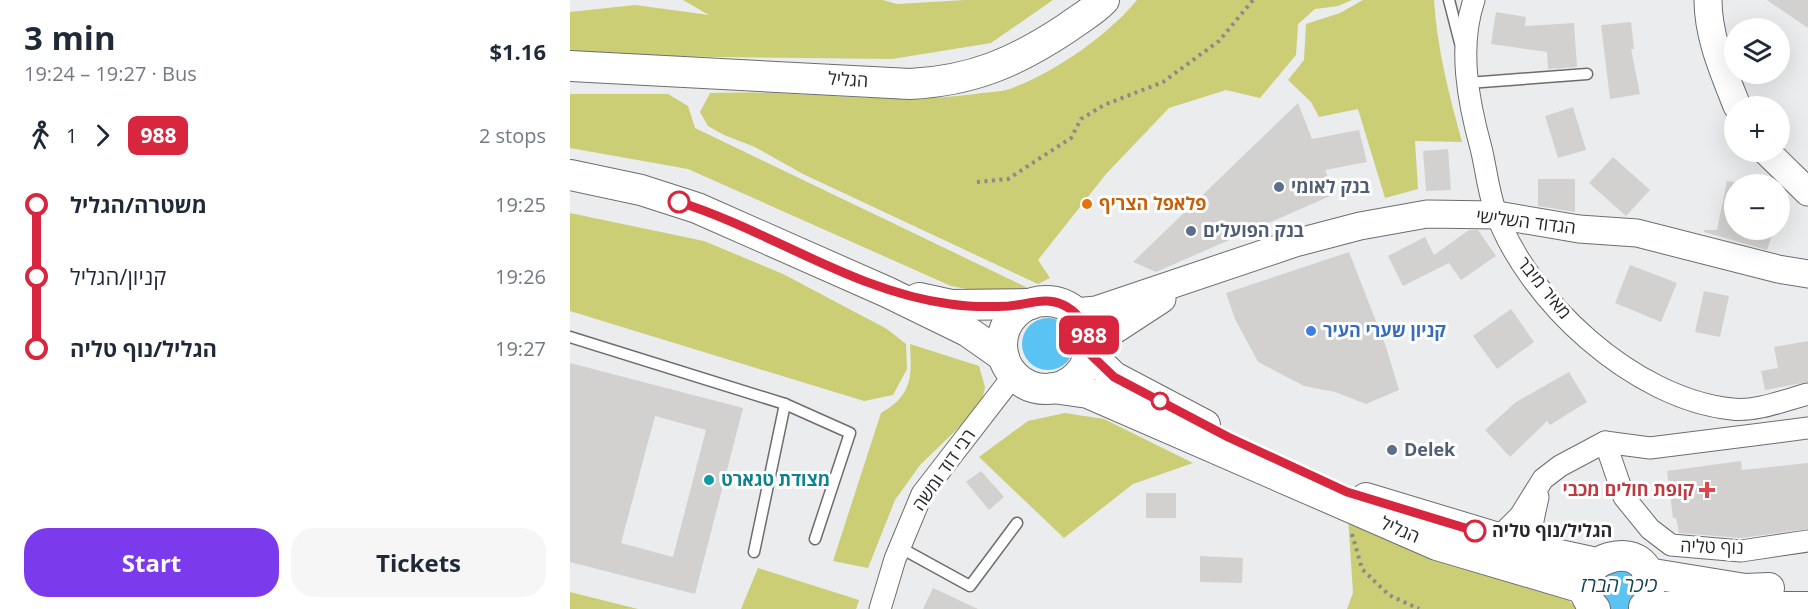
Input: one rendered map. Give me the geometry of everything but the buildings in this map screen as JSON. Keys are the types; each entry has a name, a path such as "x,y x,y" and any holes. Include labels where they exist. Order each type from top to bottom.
{"main road":[{"name":"הגליל","path":"570,66 910,84 945,82 980,74 1033,50 1104,0"},
{"path":"570,177 641,190 697,208 887,292 967,332 1009,366 1026,384 1039,388 1053,388 1067,384 1078,375 1089,350 1089,334 1083,321 1075,312 1057,303 1045,301 1031,304 951,304 887,292"},
{"path":"1009,366 1003,335 1008,322 1018,311 1031,304"},
{"name":"הגליל","path":"1089,350 1114,377 1228,437 1347,492 1541,551 1593,595"},
{"name":"הגליל","path":"1053,388 1088,393 1437,545 1593,595"},
{"path":"1593,595 1604,558 1624,555 1634,559 1647,573 1650,590 1642,608 1808,608"},
{"path":"1647,573 1744,589 1808,588"}],"street":[{"name":"מאיר מיבר","path":"1473,0 1469,14 1467,73 1473,120 1497,215 1518,259 1536,284 1573,324 1616,362 1653,384 1694,401 1734,410 1808,394"},
{"path":"1708,0 1708,14 1715,45 1733,96"},
{"path":"1777,162 1808,192"},
{"name":"הגדוד השלישי","path":"1075,312 1096,310 1210,270 1360,226 1427,214 1497,215 1579,229 1656,237 1778,269 1808,274"},
{"name":"הגדוד השלישי","path":"1089,350 1122,323 1210,270"},
{"name":"רבי דוד ומשה","path":"880,609 899,547 922,494 1009,366"},
{"path":"1498,538 1520,516 1543,479 1560,466 1605,442 1650,448 1808,428"},
{"name":"נוף טליה","path":"1605,442 1624,497 1650,529 1671,546 1741,550 1808,542"},
{"path":"1541,551 1532,525 1543,479"}],"lane":[{"path":"1449,0 1467,73 1587,74"},
{"path":"570,337 784,404 850,433 815,539"},
{"path":"754,552 784,404"},
{"path":"899,547 970,586 1017,524"}],"path":[{"path":"977,182 1008,179 1071,138 1081,119 1104,105 1163,82 1219,40 1253,0"},
{"path":"1344,504 1362,569 1389,595 1419,609"}],"green space":[{"path":"683,0 883,0 897,4 965,0 1053,0 991,43 892,59 570,55 570,12 635,5 709,15"},
{"path":"1137,0 1352,0 1338,6 1315,9 1298,24 1296,55 1260,98 1226,90 1169,108 1106,174 1038,260 1050,278 1038,284 803,174 755,147 724,135 708,126 700,112 710,93 743,92 909,98 1006,90 1031,80 1065,61 1112,26"},
{"path":"1363,0 1434,0 1441,54 1462,142 1415,141 1418,189 1385,198 1358,109 1319,117 1311,102 1288,80 1304,60 1306,24 1340,13"},
{"path":"570,94 668,94 688,106 695,128 1032,290 995,294 951,286 688,169 570,148"},
{"path":"570,213 704,241 783,274 887,329 906,344 907,369 893,395 864,401 570,311"},
{"path":"910,344 979,366 985,387 981,406 920,465 895,500 868,568 833,561 881,413 899,399 908,384 911,367"},
{"path":"1065,413 1104,419 1193,463 1133,484 1064,538 979,457 1028,421"},
{"path":"1348,516 1561,592 1577,609 1347,609 1353,593"},
{"path":"758,568 859,600 856,609 741,609"},
{"path":"570,592 638,609 570,609"}],"water":[{"path":"1043,318 1053,318 1063,322 1070,329 1074,344 1070,359 1063,366 1053,370 1043,370 1033,366 1026,359 1022,349 1022,339 1026,329 1033,322"},
{"name":"כיכר הברז","path":"1636,567 1635,609 1604,609 1598,573"}],"bus line":[{"name":"988","path":"679,202 887,292 951,304 1007,306 1045,301 1060,303 1073,310 1083,321 1089,334 1089,353 1114,377 1228,437 1347,492 1475,531"}],"place":[{"name":"בנק לאומי","path":"1279,187"},
{"name":"פלאפל הצריף","path":"1087,204"},
{"name":"בנק הפועלים","path":"1191,231"},
{"name":"קניון שערי העיר","path":"1311,331"},
{"name":"Delek","path":"1392,450"},
{"name":"מצודת טגארט","path":"709,480"},
{"name":"קופת חולים מכבי","path":"1707,490"},
{"name":"הגליל/נוף טליה","path":"1475,531"}]}
